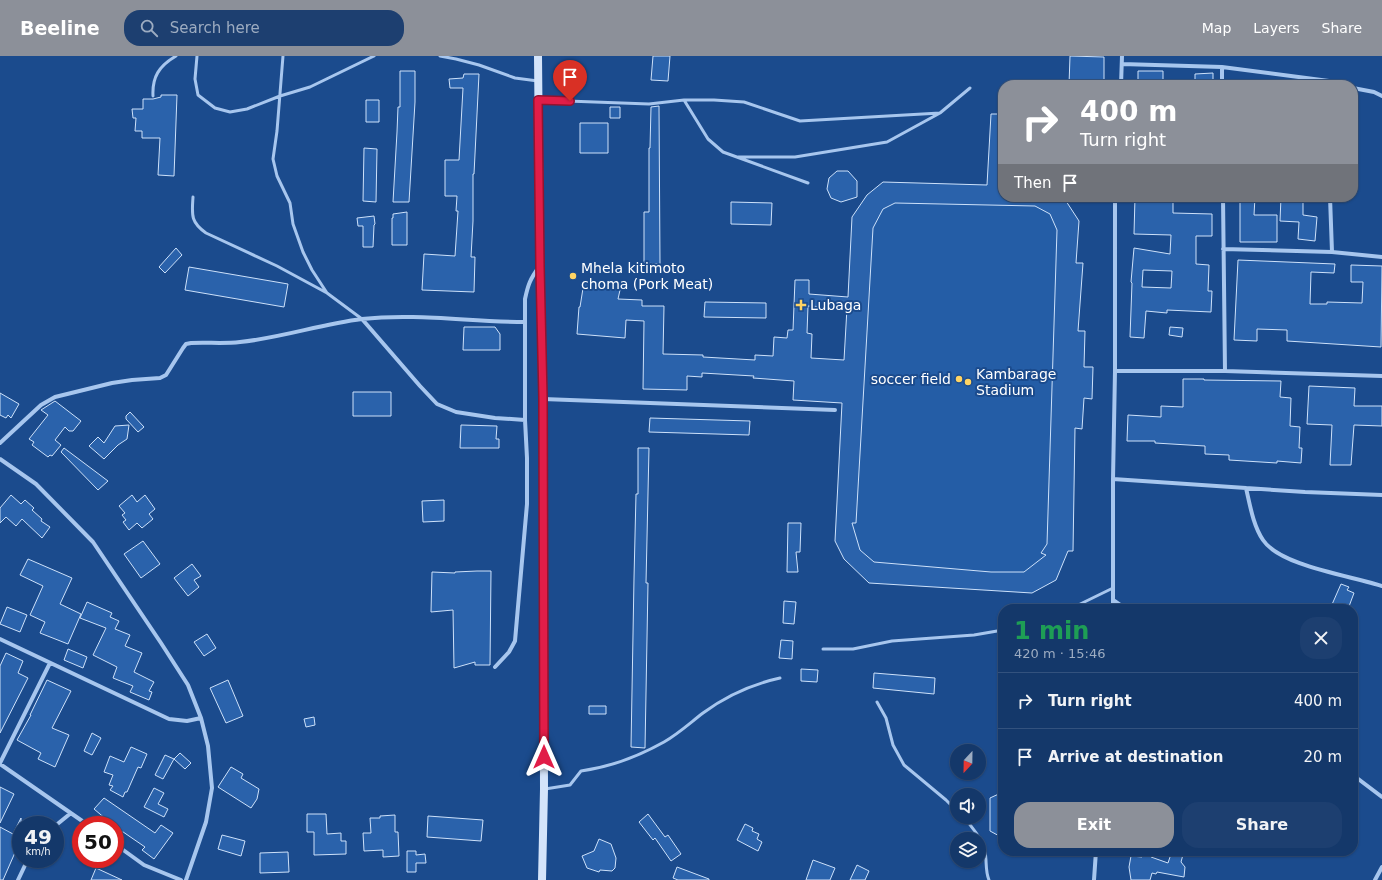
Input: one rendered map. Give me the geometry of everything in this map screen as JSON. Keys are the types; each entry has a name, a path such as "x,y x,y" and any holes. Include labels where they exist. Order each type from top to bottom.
{"main road":[{"path":"538,56 543,398 544,789 542,880"}],"street":[{"path":"1121,80 1122,56"},
{"path":"1122,64 1222,67 1307,80"},
{"path":"1222,67 1222,80"},
{"path":"1358,89 1374,92 1382,96"},
{"path":"1113,604 1115,202"},
{"path":"1223,202 1225,371"},
{"path":"1330,202 1332,252"},
{"path":"1223,249 1332,252 1382,257"},
{"path":"495,667 509,652 515,641 527,504 525,299 528,284 540,267"},
{"path":"0,443 41,405 55,396 132,380 160,378 166,375 186,344 240,342 362,319 467,319 498,322 525,322"},
{"path":"362,319 437,404 456,412 495,418 525,420"},
{"path":"1115,371 1225,371 1382,376"},
{"path":"543,398 835,410"},
{"path":"0,459 36,484 93,542 188,685 201,718 208,746 212,788 206,822 186,880"},
{"path":"1113,479 1305,492 1382,495"},
{"path":"1246,488 1255,523 1263,540 1271,549 1287,558 1382,586"},
{"path":"1113,600 1119,604"},
{"path":"0,639 169,719 187,721 201,718"},
{"path":"50,663 0,764 75,816"},
{"path":"1358,779 1382,796"},
{"path":"64,819 71,813"},
{"path":"124,851 144,865 181,880"},
{"path":"1094,880 1096,856"},
{"path":"1375,880 1382,867"},
{"path":"18,880 24,868"}],"lane":[{"path":"153,96 153,85 155,78 162,68 176,56"},
{"path":"197,56 195,79 198,95 215,108 230,112 247,109 280,96 310,87 374,56"},
{"path":"283,56 273,159 277,176 290,203 293,224 303,252 312,270 327,292"},
{"path":"440,56 479,65 515,78 538,81"},
{"path":"738,157 795,157 887,142 940,113 970,88"},
{"path":"538,100 649,104 684,100 744,102 800,121 940,113"},
{"path":"684,100 708,139 723,152 808,183"},
{"path":"193,197 192,217 198,227 327,292 362,319"},
{"path":"1080,604 1113,588"},
{"path":"823,649 853,649 892,641 974,636 998,631"},
{"path":"544,789 570,785 581,771 609,766 664,742 704,712 725,699 762,682 780,678"},
{"path":"877,702 886,718 894,745 904,765 950,804"},
{"path":"970,824 985,849 986,873 989,880"}],"shaded area":[{"name":"Kambarage Stadium","path":"883,182 998,185 998,202 1067,202 1079,221 1076,263 1083,263 1078,330 1085,331 1084,366 1093,367 1092,399 1084,398 1082,429 1075,428 1073,551 1068,551 1056,580 1032,593 869,583 844,559 835,541 852,217 867,195"}],"building":[{"path":"653,56 670,56 668,81 651,80"},
{"path":"1070,56 1104,57 1104,80 1069,80"},
{"path":"400,71 415,71 415,102 409,202 393,202 398,107 400,107"},
{"path":"1138,71 1163,71 1163,80 1138,80"},
{"path":"1213,73 1214,80 1195,80 1195,74"},
{"path":"464,74 479,74 473,174 471,257 475,257 474,292 422,290 424,254 455,256 458,211 456,211 457,196 445,196 445,160 459,160 463,88 450,88 449,79 463,78"},
{"path":"161,95 177,95 174,176 158,175 160,138 142,138 142,131 135,131 136,118 133,118 132,109 143,109 143,99 153,99 161,97"},
{"path":"366,100 379,100 379,122 366,122"},
{"path":"659,106 660,264 644,263 644,212 649,212 649,148 651,107"},
{"path":"610,107 620,107 620,118 610,118"},
{"path":"991,114 998,114 998,202 1067,202 1079,221 1076,263 1083,263 1078,331 1085,331 1084,367 1093,367 1092,399 1084,398 1082,429 1075,428 1073,551 1068,551 1056,580 1032,593 869,583 844,559 835,541 842,403 793,400 794,381 753,378 754,376 702,373 702,377 687,376 687,390 643,389 644,321 626,320 625,338 577,334 579,307 584,282 596,283 596,285 620,290 618,299 642,300 642,306 664,306 663,354 703,355 703,357 755,360 755,355 773,356 774,337 787,338 788,330 793,330 795,280 809,280 809,294 848,297 852,217 867,195 883,182 987,185","holes":["895,203 1035,206 1050,214 1057,230 1047,544 1041,553 1046,555 1024,572 991,572 874,562 860,550 852,523 856,523 873,228 883,209","808,306 847,308 844,360 811,358 812,334 807,333"]},
{"path":"580,123 608,123 608,153 580,153"},
{"path":"364,148 377,149 376,202 363,201"},
{"path":"837,171 848,171 857,181 857,197 841,202 831,198 827,189 829,178"},
{"path":"731,202 772,203 771,225 731,224"},
{"path":"1135,202 1173,202 1173,213 1212,214 1212,236 1196,236 1196,264 1209,265 1208,291 1212,291 1211,312 1167,310 1167,313 1146,311 1144,338 1130,337 1131,282 1134,248 1170,254 1171,235 1134,234","holes":["1143,270 1172,271 1171,288 1142,287"]},
{"path":"1240,202 1255,202 1254,215 1277,215 1277,242 1240,242"},
{"path":"1281,202 1303,202 1303,215 1317,217 1315,241 1298,239 1299,222 1280,221"},
{"path":"407,212 407,245 392,245 393,214"},
{"path":"374,216 375,224 373,247 363,247 363,226 358,226 357,218"},
{"path":"176,248 182,255 165,273 159,267"},
{"path":"1238,260 1335,264 1334,273 1311,272 1310,304 1327,304 1327,302 1362,303 1363,282 1351,282 1351,265 1382,266 1381,347 1287,341 1287,330 1257,329 1257,341 1234,340"},
{"path":"189,267 288,284 284,307 185,290"},
{"path":"705,302 766,303 766,318 704,317"},
{"path":"464,327 495,327 500,334 500,350 463,350"},
{"path":"1170,327 1183,328 1182,337 1169,335"},
{"path":"1183,379 1281,381 1280,397 1291,398 1290,426 1300,427 1299,448 1302,448 1301,463 1229,460 1229,455 1205,454 1205,446 1155,443 1155,441 1127,441 1128,415 1161,417 1161,406 1183,407"},
{"path":"1309,386 1355,388 1354,406 1382,406 1382,426 1354,425 1351,465 1330,465 1332,425 1307,424"},
{"path":"353,392 391,392 391,416 353,416"},
{"path":"0,393 19,404 11,418 8,415 6,418 0,415"},
{"path":"55,401 81,421 73,431 69,431 65,427 55,440 61,445 52,456 50,455 48,457 32,445 34,442 29,439 48,415 41,410"},
{"path":"130,412 144,427 138,432 126,419 126,416"},
{"path":"650,418 750,421 749,435 649,432"},
{"path":"129,425 127,439 118,445 104,459 89,446 98,437 104,443 115,426"},
{"path":"461,425 497,426 496,439 499,439 499,448 460,448"},
{"path":"64,448 108,481 98,490 61,452"},
{"path":"638,448 649,448 645,748 631,747"},
{"path":"11,495 21,504 25,500 34,508 32,510 42,519 41,521 50,527 42,538 22,519 16,526 6,517 0,523 0,508"},
{"path":"132,495 137,502 145,495 155,509 149,514 153,519 142,528 137,523 129,530 123,522 126,520 122,515 125,513 119,506"},
{"path":"444,500 444,521 423,522 422,501"},
{"path":"788,523 801,523 800,552 796,552 798,572 787,572"},
{"path":"143,541 160,564 141,578 124,554"},
{"path":"28,559 72,578 60,604 81,614 68,644 40,633 45,622 30,615 43,586 20,575"},
{"path":"192,564 201,576 194,580 199,587 188,596 174,578"},
{"path":"491,571 490,665 475,665 475,662 454,668 453,610 431,612 432,572 455,573"},
{"path":"1341,584 1349,587 1347,590 1354,593 1350,604 1332,604"},
{"path":"784,601 796,602 794,624 783,623"},
{"path":"87,602 112,613 110,617 119,621 115,629 130,635 125,646 142,653 134,672 154,682 149,691 152,692 149,700 130,692 133,686 113,678 117,667 93,655 106,628 80,618"},
{"path":"7,607 27,615 20,632 0,624"},
{"path":"207,634 216,648 204,656 194,642"},
{"path":"781,640 793,641 792,659 779,658"},
{"path":"68,649 87,657 83,668 64,660"},
{"path":"6,653 23,661 18,673 28,678 0,733 0,666"},
{"path":"801,669 818,670 817,682 801,681"},
{"path":"874,673 935,678 934,694 873,688"},
{"path":"47,680 71,691 52,728 69,735 55,767 38,759 41,753 17,740 31,715"},
{"path":"228,680 243,716 226,723 210,688"},
{"path":"589,706 606,706 606,714 589,714"},
{"path":"314,717 315,725 306,727 304,719"},
{"path":"92,733 101,738 92,755 84,751"},
{"path":"131,747 147,754 141,768 138,767 127,792 125,792 123,797 110,790 113,786 109,785 113,775 104,772 110,756 124,762"},
{"path":"180,753 191,763 185,769 174,759"},
{"path":"165,755 174,759 163,779 155,775"},
{"path":"231,767 243,774 241,778 259,789 257,799 251,808 218,787"},
{"path":"0,787 14,794 0,823"},
{"path":"154,788 164,793 158,804 168,809 164,817 144,807"},
{"path":"998,794 998,835 990,831 990,798"},
{"path":"104,798 155,833 161,825 173,833 154,859 142,850 145,847 124,833 124,816 102,816 94,809"},
{"path":"307,814 326,814 327,834 341,833 341,841 346,841 346,854 314,855 314,832 307,832"},
{"path":"648,814 665,837 668,835 681,854 671,861 655,838 653,840 639,822"},
{"path":"395,815 395,832 398,832 399,856 383,857 383,850 364,851 363,833 371,833 370,818"},
{"path":"428,816 483,820 481,841 427,837"},
{"path":"745,824 753,828 752,831 759,834 757,839 762,842 758,851 737,840"},
{"path":"0,827 12,833 12,859 3,880 0,880"},
{"path":"222,835 245,841 241,856 218,849"},
{"path":"599,839 611,844 616,858 615,868 612,871 600,870 599,872 587,868 582,856 594,851"},
{"path":"407,851 416,851 416,855 425,854 426,863 416,863 416,872 407,872"},
{"path":"288,852 289,872 260,873 260,853"},
{"path":"1131,856 1151,856 1168,863 1170,856 1183,856 1181,862 1185,867 1184,877 1157,872 1156,874 1152,873 1150,880 1131,880 1129,867"},
{"path":"813,860 835,868 830,880 806,880"},
{"path":"857,865 869,871 865,880 850,880"},
{"path":"677,867 709,880 678,880 673,878"},
{"path":"96,868 122,880 91,880"}],"place":[{"name":"Mhela kitimoto choma (Pork Meat)","path":"573,276"},
{"name":"Lubaga","path":"801,305"},
{"name":"soccer field","path":"959,379"},
{"name":"Kambarage Stadium","path":"968,382"}],"route":[{"path":"544,757 543,398 538,100 570,101"}]}
